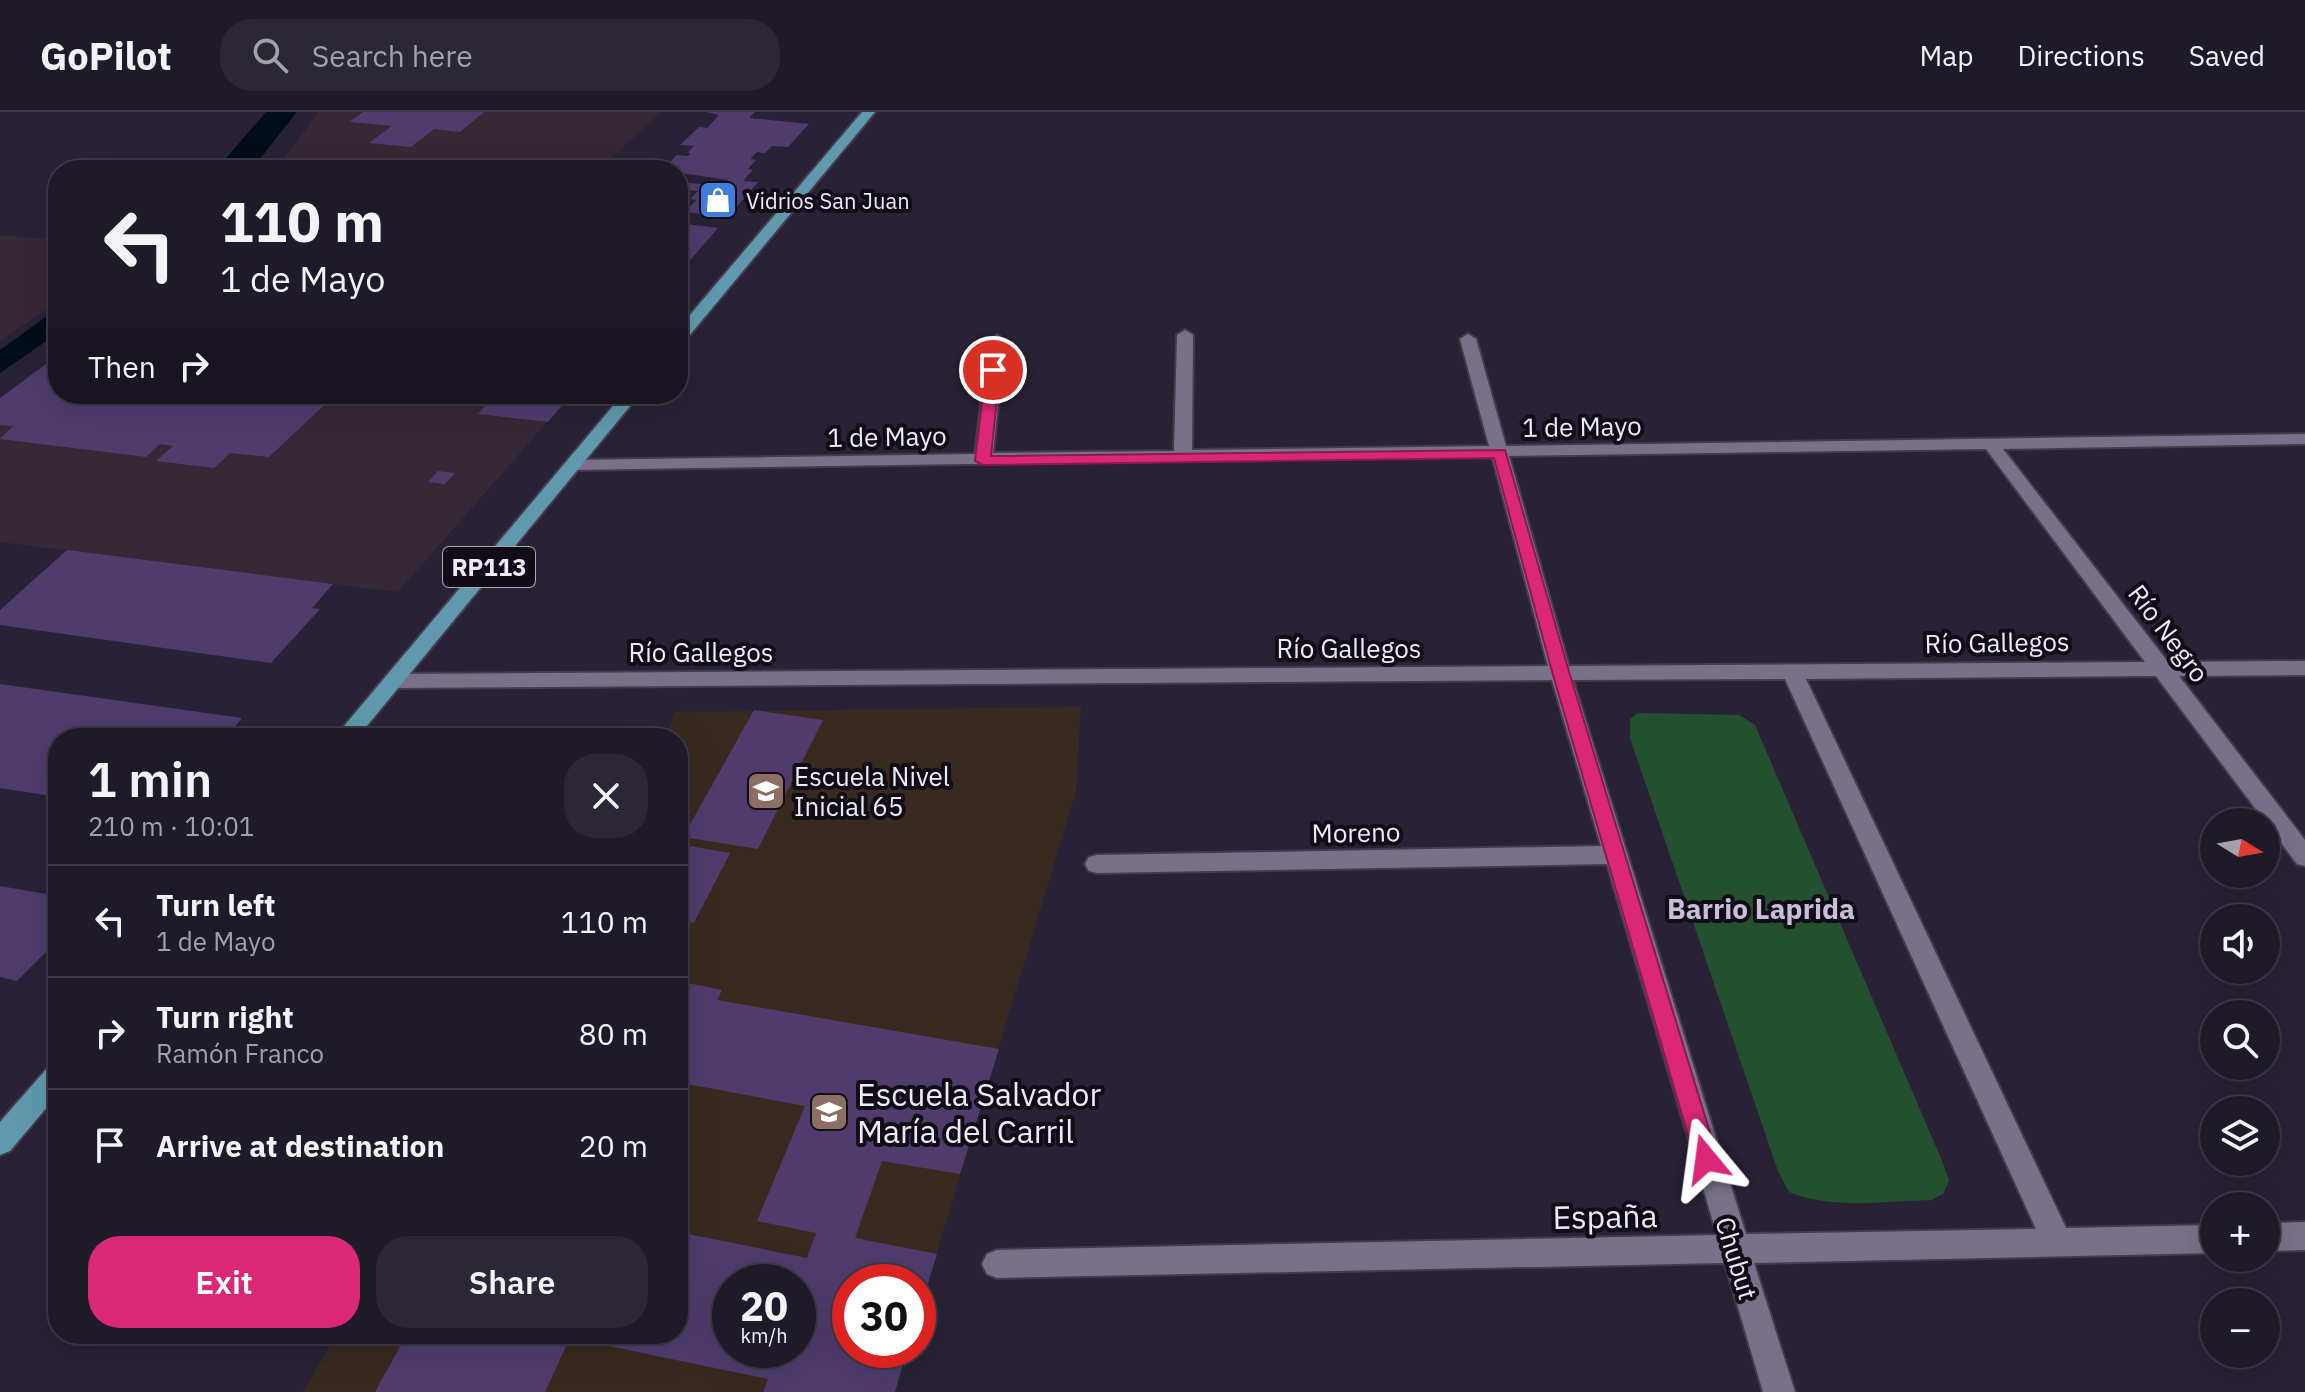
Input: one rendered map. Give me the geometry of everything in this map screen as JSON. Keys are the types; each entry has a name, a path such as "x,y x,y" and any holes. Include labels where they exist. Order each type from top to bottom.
{"main road":[{"path":"688,327 869,112"},
{"name":"RP113","path":"353,728 624,404"},
{"path":"0,1142 48,1086"}],"street":[{"path":"1183,458 1185,335"},
{"name":"Chubut","path":"1468,339 1561,675 1733,1250 1779,1392"},
{"path":"983,461 997,340"},
{"name":"1 de Mayo","path":"572,465 2305,439"},
{"name":"Río Negro","path":"1990,443 2305,857"},
{"name":"Río Gallegos","path":"393,681 2305,668"},
{"path":"1793,673 2058,1243"},
{"name":"Moreno","path":"1097,864 1616,855"},
{"path":"2280,1237 2305,1236"},
{"name":"España","path":"997,1264 2200,1239"}],"shaded area":[{"path":"266,112 297,112 259,160 225,160"},
{"path":"319,112 661,112 610,160 283,160"},
{"path":"0,235 48,239 48,308 0,341"},
{"path":"48,315 48,340 0,373 0,350"},
{"path":"48,395 48,404 563,404 398,592 0,542 0,398"},
{"name":"Escuela Salvador María del Carril","path":"1081,707 1076,791 933,1264 832,1264 832,1368 902,1368 895,1392 303,1392 331,1344 688,1344 688,728 670,728 674,712"}],"green space":[{"path":"1638,713 1739,715 1755,725 1943,1163 1949,1181 1943,1194 1931,1200 1841,1203 1789,1192 1778,1171 1630,738 1630,719"}],"building":[{"path":"363,112 484,112 460,132 434,129 411,147 369,143 392,126 349,122"},
{"path":"707,112 755,112 749,118 809,124 788,147 772,146 765,153 757,152 750,159 756,160 748,169 753,170 743,181 758,182 728,217 688,212 696,200 690,199 698,191 688,190 688,183 722,186 728,180 688,174 688,160 672,160 677,155 688,156 690,153 687,153 694,146 680,145 699,127 707,128 719,115"},
{"path":"688,224 718,228 688,263"},
{"path":"48,362 48,404 325,404 269,457 230,453 214,468 156,461 173,446 160,444 146,457 0,439 13,426 0,425 0,398"},
{"path":"486,404 563,404 548,422 478,414"},
{"path":"438,471 455,473 445,484 428,482"},
{"path":"67,550 333,584 312,608 320,609 271,663 0,625 0,610"},
{"path":"0,684 242,718 234,728 48,728 48,795 0,788"},
{"path":"754,710 823,720 758,849 688,838 688,828"},
{"path":"688,846 730,853 694,923 688,922"},
{"path":"0,886 48,894 48,950 17,981 0,977"},
{"path":"688,983 722,990 717,1000 999,1049 960,1174 882,1161 855,1238 937,1254 934,1264 832,1264 832,1368 902,1368 895,1392 763,1392 768,1379 715,1368 816,1368 816,1264 712,1264 712,1367 599,1344 688,1344 688,1234 807,1258 816,1233 757,1221 805,1106 688,1084"},
{"path":"401,1344 567,1344 545,1392 375,1392"}],"place":[{"name":"Vidrios San Juan","path":"718,200"},
{"name":"Escuela Nivel Inicial 65","path":"766,791"},
{"name":"Escuela Salvador María del Carril","path":"829,1112"}],"district":[{"name":"Barrio Laprida","path":"1761,908"}],"route":[{"path":"993,370 983,461 1500,453 1561,675 1706,1159"}]}
